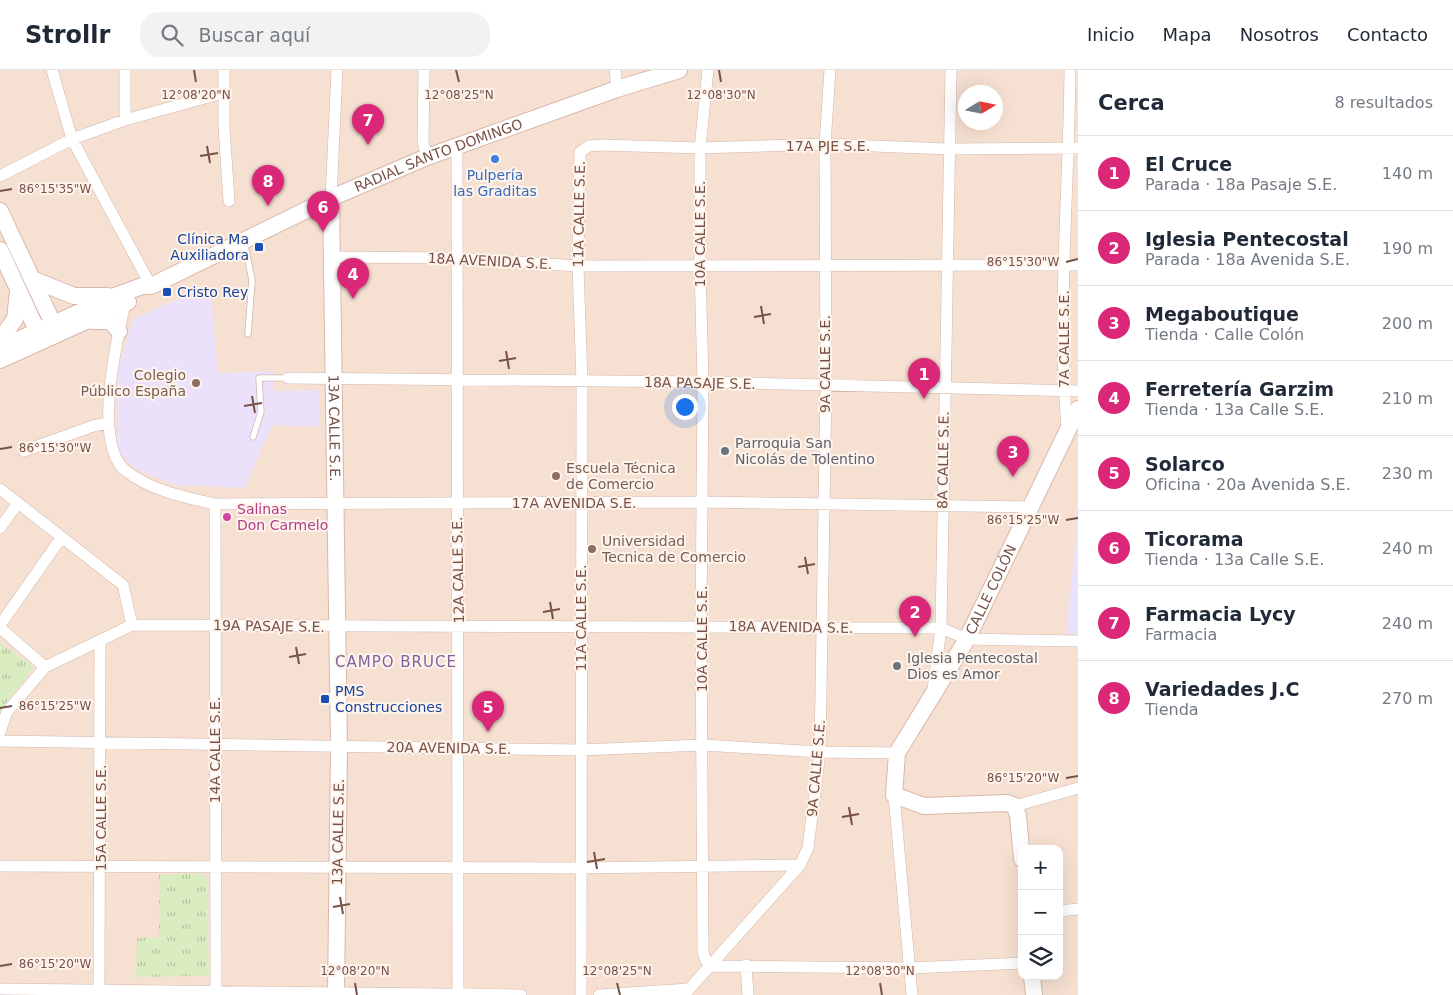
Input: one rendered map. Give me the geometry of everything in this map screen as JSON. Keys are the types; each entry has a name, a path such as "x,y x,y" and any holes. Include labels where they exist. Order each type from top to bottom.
{"main road":[{"name":"RADIAL SANTO DOMINGO","path":"56,329 87,322 142,286 151,286 331,198 427,157 617,89 679,70"},
{"name":"13A CALLE S.E.","path":"331,198 339,747 336,994"},
{"path":"0,211 56,329"},
{"path":"0,250 39,336"},
{"path":"32,279 74,296 120,300"},
{"path":"0,340 15,320 18,292"},
{"name":"RADIAL SANTO DOMINGO","path":"0,348 39,336 120,300"},
{"path":"87,322 110,321 120,330"},
{"name":"RADIAL SANTO DOMINGO","path":"0,360 39,336"},
{"name":"CALLE COLÓN","path":"894,795 897,753 966,639 1078,409"},
{"path":"894,795 924,806 1007,803 1015,806 1018,816 1021,845"},
{"path":"1032,980 1034,995"}],"street":[{"path":"52,70 72,139 151,286"},
{"path":"125,70 125,120"},
{"path":"224,70 223,93 229,201"},
{"name":"13A CALLE S.E.","path":"331,198 338,70"},
{"path":"424,70 423,142 427,157"},
{"path":"615,70 617,89"},
{"name":"10A CALLE S.E.","path":"708,70 700,148 700,267 704,382 701,866 703,952 706,961 711,966"},
{"name":"9A CALLE S.E.","path":"800,865 808,848 820,752 826,386 824,267 825,144 830,70"},
{"name":"8A CALLE S.E.","path":"931,698 941,628 948,149 951,70"},
{"name":"7A CALLE S.E.","path":"1067,429 1064,390 1064,265 1073,148 1070,70"},
{"path":"0,176 72,139 125,120 223,93"},
{"name":"17A PJE S.E.","path":"580,152 589,146 602,144 700,148 825,144 948,149 1073,148"},
{"name":"12A CALLE S.E.","path":"457,145 458,994"},
{"name":"11A CALLE S.E.","path":"580,152 578,266 582,382 581,995"},
{"name":"18A AVENIDA S.E.","path":"332,258 456,258 578,266 1078,265"},
{"path":"24,451 93,426 108,423 109,399 120,330 120,300"},
{"path":"288,378 456,380"},
{"name":"18A PASAJE S.E.","path":"456,380 704,382 1078,391"},
{"name":"17A AVENIDA S.E.","path":"108,423 110,440 115,456 124,470 161,491 215,504 336,502 581,504 702,502 824,505 1031,506"},
{"path":"0,489 123,585 132,625"},
{"path":"0,528 18,503"},
{"name":"14A CALLE S.E.","path":"215,504 216,993"},
{"path":"46,667 0,627 61,538"},
{"name":"19A PASAJE S.E.","path":"0,732 7,712 46,667 132,625 582,627"},
{"name":"18A AVENIDA S.E.","path":"582,627 941,628 966,639"},
{"path":"966,639 1078,641"},
{"name":"15A CALLE S.E.","path":"99,993 101,867 100,640"},
{"name":"20A AVENIDA S.E.","path":"0,742 580,750 703,745 820,752 897,753"},
{"path":"1015,806 1078,788"},
{"path":"894,795 912,995"},
{"path":"0,866 580,868 800,865"},
{"path":"599,995 687,992 800,865"},
{"path":"1063,910 1078,908"},
{"path":"711,966 910,968 1018,963"},
{"path":"746,965 748,995"},
{"path":"0,989 99,993 521,995"}],"lane":[{"path":"244,241 252,280 248,334"},
{"path":"253,438 261,412 259,378 288,378"}],"shaded area":[{"path":"0,70 1078,70 1078,995 0,995"},
{"name":"Colegio Público España","path":"210,285 218,373 274,371 274,391 320,390 320,427 272,425 245,488 174,485 134,468 118,450 117,373 133,319"},
{"path":"1078,458 1078,634 1066,634 1076,535"}],"green space":[{"path":"0,643 34,667 6,703 0,715"},
{"path":"200,873 207,878 209,976 136,977 137,938 159,937 159,875"}],"place":[{"name":"Farmacia Lycy","path":"368,145"},
{"name":"Pulpería las Graditas","path":"495,159"},
{"name":"Variedades J.C","path":"268,206"},
{"name":"Ticorama","path":"323,232"},
{"name":"Clínica Ma Auxiliadora","path":"259,247"},
{"name":"Cristo Rey","path":"167,292"},
{"name":"Ferretería Garzim","path":"353,299"},
{"name":"Colegio Público España","path":"196,383"},
{"name":"El Cruce","path":"924,399"},
{"name":"Parroquia San Nicolás de Tolentino","path":"725,451"},
{"name":"Escuela Técnica de Comercio","path":"556,476"},
{"name":"Megaboutique","path":"1013,477"},
{"name":"Salinas Don Carmelo","path":"227,517"},
{"name":"Universidad Tecnica de Comercio","path":"592,549"},
{"name":"Iglesia Pentecostal","path":"915,637"},
{"name":"Iglesia Pentecostal Dios es Amor","path":"897,666"},
{"name":"PMS Construcciones","path":"325,699"},
{"name":"Solarco","path":"488,732"}],"district":[{"name":"CAMPO BRUCE","path":"396,662"}]}
